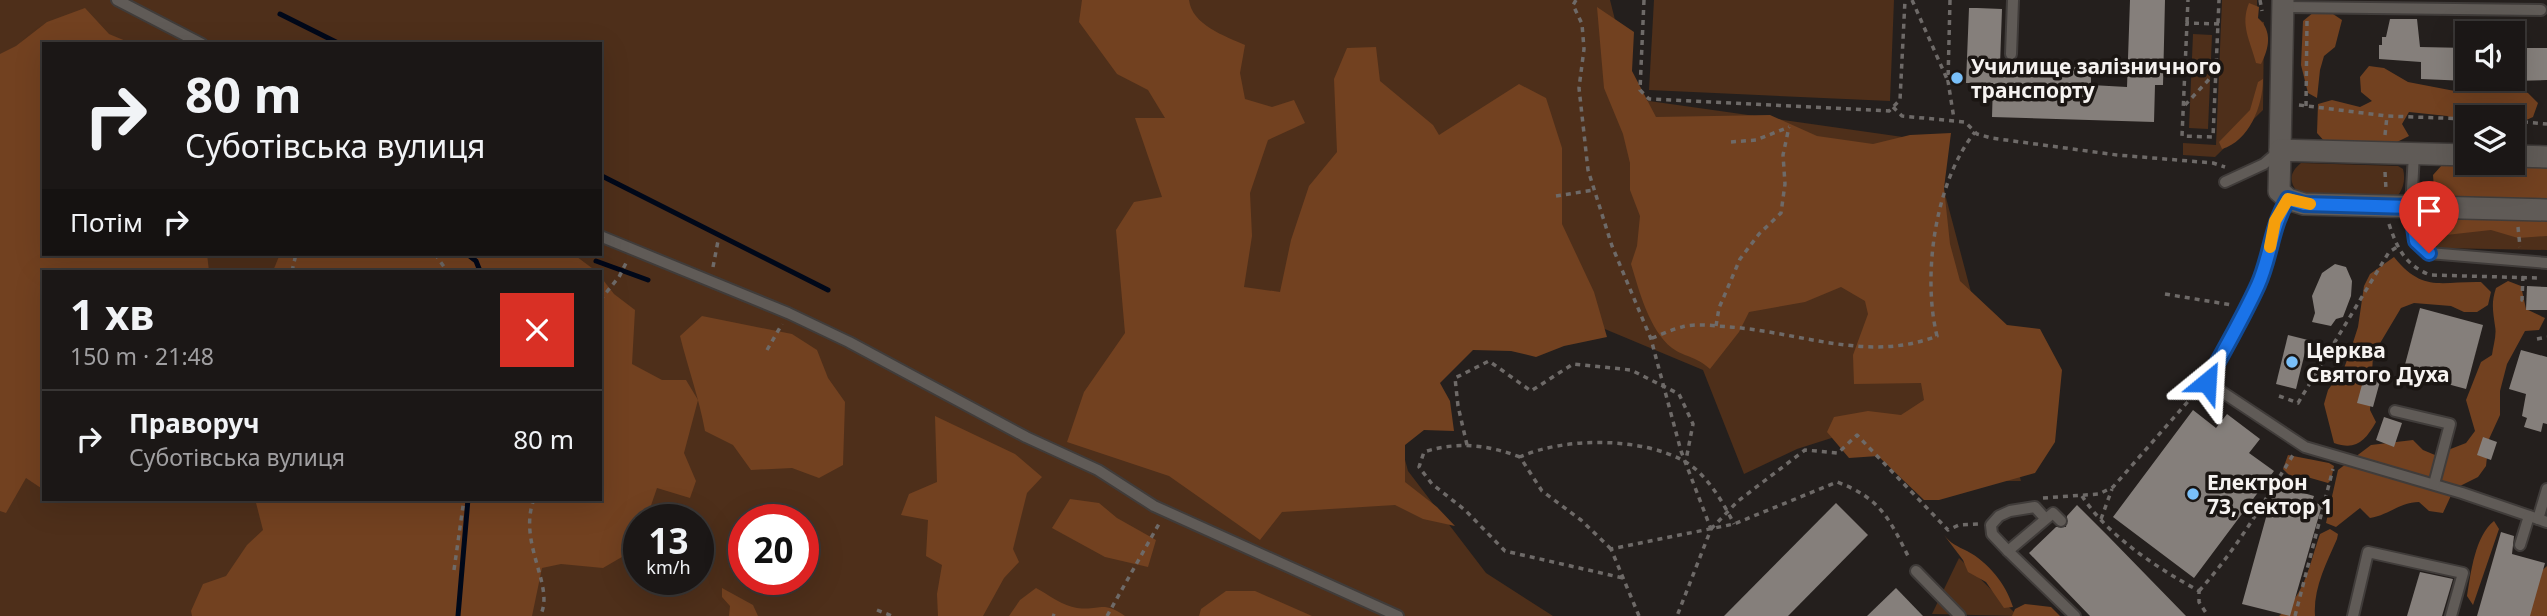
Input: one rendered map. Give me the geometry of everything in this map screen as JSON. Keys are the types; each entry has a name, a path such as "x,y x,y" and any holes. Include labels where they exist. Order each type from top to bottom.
{"street":[{"path":"2282,4 2279,191 2288,199 2304,204 2547,210"},
{"path":"2280,150 2455,155"},
{"path":"2525,156 2547,157"}],"lane":[{"path":"117,0 198,42"},
{"path":"2011,54 2013,0"},
{"path":"2282,4 2541,10"},
{"path":"2225,183 2264,164 2280,150"},
{"path":"2414,154 2411,207 2416,241 2429,253 2547,263"},
{"path":"2288,199 2275,221 2269,254 2242,315 2207,382 2300,444 2434,484 2538,519"},
{"path":"602,237 788,313 849,342 1026,437 1098,470 1166,511 1398,616"},
{"path":"2395,411 2450,424 2434,484"},
{"path":"2520,545 2538,519 2547,489"},
{"path":"2039,511 2010,511 1999,516 1991,525 1992,534 2075,616"},
{"path":"2007,551 2053,513 2061,521"},
{"path":"2353,616 2368,552 2463,573 2451,616"},
{"path":"1916,571 1960,616"}],"path":[{"path":"1576,0 1573,5 1582,24 1584,50 1579,88 1588,170 1616,257 1651,339 1685,462 1711,529"},
{"path":"1644,0 1640,90 1649,99 1889,111 1900,100 1905,0"},
{"path":"1912,0 1948,81"},
{"path":"1950,0 1948,81 1954,120"},
{"path":"2188,0 2182,136 2213,137 2219,0"},
{"path":"2306,106 2307,13"},
{"path":"2187,23 2219,24"},
{"path":"2183,107 2216,72"},
{"path":"2279,103 2387,116 2455,119"},
{"path":"1893,107 1902,116 1965,122 1975,132 1991,138 2117,155 2213,163 2244,173"},
{"path":"2385,138 2387,116"},
{"path":"2525,122 2547,124"},
{"path":"1716,326 1718,308 1740,259 1759,234 1781,213 1785,184 1783,155 1789,127 1756,141 1731,142"},
{"path":"1651,339 1683,326 1751,328 1842,347 1915,344 1937,336 1930,307 1937,212 1963,147 1975,132"},
{"path":"2384,162 2387,198"},
{"path":"1556,196 1594,190"},
{"path":"712,283 718,241"},
{"path":"2279,396 2298,403 2389,252 2397,247"},
{"path":"602,298 625,266"},
{"path":"2523,278 2522,300 2526,300"},
{"path":"2165,294 2223,302 2234,306 2242,315"},
{"path":"767,350 788,313"},
{"path":"2537,339 2547,337"},
{"path":"1467,445 1455,378 1489,361 1531,391 1573,364 1631,370 1679,394 1693,424 1685,462"},
{"path":"2101,519 2113,487 2188,398 2207,382"},
{"path":"1677,616 1711,529 1728,511 1805,450 1838,453 1857,435 1948,530 1959,525 1991,525"},
{"path":"1520,457 1544,446 1577,442 1656,449 1685,462 1700,473 1728,511 1734,524"},
{"path":"2208,616 2199,602 2199,591 2222,565 2247,529 2300,444"},
{"path":"1623,578 1505,551 1465,510 1432,484 1419,467 1424,452 1441,447 1467,445 1493,447 1520,457 1542,491 1581,520 1611,549 1639,616"},
{"path":"2295,616 2336,456"},
{"path":"1611,549 1734,524 1837,482 1859,490 1882,508 1916,571"},
{"path":"2039,511 2042,498 2055,495 2099,495 2113,487"},
{"path":"2081,496 2101,519 2174,577 2199,591"},
{"path":"454,570 464,501"},
{"path":"534,501 528,525 535,568 545,594 540,616"},
{"path":"1107,616 1166,511"},
{"path":"877,610 892,616"}],"shaded area":[{"path":"0,0 1610,0 1635,99 1931,141 2021,481 1917,481 1863,428 1797,449 1744,474 1703,370 1600,327 1461,349 1399,437 1408,471 1486,573 1553,616 0,616"},
{"path":"1082,0 1189,0 1191,9 1203,23 1245,45 1240,73 1245,99 1272,107 1294,100 1305,123 1268,140 1250,193 1252,236 1244,287 1280,292 1291,240 1309,186 1337,152 1334,79 1347,48 1376,47 1380,81 1433,125 1439,135 1519,84 1546,98 1562,148 1562,224 1594,292 1607,337 1564,346 1536,357 1511,351 1473,350 1440,383 1450,401 1454,431 1424,430 1405,445 1405,482 1437,507 1455,526 1423,519 1395,505 1282,512 1260,540 1169,476 1067,442 1084,392 1125,333 1116,230 1134,202 1162,197 1135,118 1165,118 1148,90 1117,74 1079,22"},
{"path":"1654,0 1894,0 1890,101 1649,90"},
{"path":"2222,0 2257,0 2257,21 2264,22 2263,110 2215,157 2183,155 2183,143 2216,145"},
{"path":"2249,3 2259,7 2258,18 2268,34 2268,46 2261,64 2256,63 2247,33 2245,18"},
{"path":"1597,7 1634,32 1632,71 1656,117 1770,115 1817,136 1873,144 1910,135 1951,133 1944,188 1950,244 1960,281 2007,325 2040,329 2062,370 2055,442 2035,473 1939,500 1924,500 1878,456 1849,458 1827,432 1834,417 1868,411 1901,415 1924,400 1921,383 1854,384 1853,355 1868,314 1865,301 1841,287 1805,302 1749,312 1739,332 1710,369 1672,348 1664,340 1646,309 1631,264 1637,246 1640,216 1630,190 1630,163 1623,134 1604,88"},
{"path":"85,8 109,34 128,42 42,42 42,256 207,256 209,270 42,270 42,489 26,478 6,513 0,511 0,54 16,46 47,22"},
{"path":"2314,12 2330,12 2342,20 2335,47 2324,56 2317,98 2308,93 2301,65 2303,21"},
{"path":"2193,34 2212,35 2208,129 2189,128"},
{"path":"2369,66 2384,68 2408,82 2460,92 2523,91 2538,103 2533,117 2525,121 2525,105 2455,105 2455,119 2409,112 2402,124 2409,136 2397,142 2326,143 2317,133 2318,104 2332,100 2360,107 2372,101 2361,92 2360,77"},
{"path":"2263,79 2253,121 2240,138 2222,149 2219,142 2250,110 2258,82"},
{"path":"2301,163 2398,166 2403,169 2404,181 2400,193 2394,199 2321,199 2307,196 2297,190 2292,182 2294,171"},
{"path":"2455,163 2455,175 2525,175 2525,165 2547,164 2547,200 2455,199 2434,189 2433,175 2442,165"},
{"path":"2547,214 2547,236 2518,238 2491,230 2437,236 2426,230 2428,217 2455,219"},
{"path":"2428,216 2547,219 2547,250 2439,248 2424,237 2420,229"},
{"path":"279,256 576,256 595,270 273,270"},
{"path":"2394,257 2414,276 2433,283 2481,282 2491,292 2488,305 2477,312 2464,312 2451,306 2414,303 2401,308 2373,355 2370,410 2376,422 2359,443 2348,446 2334,443 2324,404 2328,390 2344,368 2349,355 2358,327 2364,286 2370,274"},
{"path":"602,279 614,294 635,310 632,364 662,380 686,380 698,400 684,453 696,481 690,498 657,488 652,504 623,504 623,556 603,568 561,564 542,568 532,616 192,616 191,611 203,584 226,576 247,545 263,530 256,501 602,501"},
{"path":"2508,281 2521,286 2526,309 2545,318 2539,330 2525,331 2507,364 2500,391 2500,415 2489,439 2486,466 2478,477 2454,489 2443,513 2429,511 2419,502 2370,518 2360,508 2336,527 2326,523 2338,470 2371,445 2413,440 2423,450 2435,455 2466,443 2475,431 2466,400 2481,362 2492,355 2496,333 2494,293 2496,288"},
{"path":"702,316 792,334 817,350 828,378 845,402 843,465 819,478 792,468 751,470 733,445 705,431 680,336"},
{"path":"935,416 1015,454 1042,477 1027,493 1013,549 1019,562 1004,578 983,616 938,616 937,594 942,565 926,556 928,520 901,515 909,494 937,482"},
{"path":"2288,455 2329,463 2334,466 2331,480 2328,483 2300,475 2290,476 2283,469"},
{"path":"1070,499 1099,503 1117,518 1156,540 1148,567 1105,557 1052,528"},
{"path":"2494,521 2499,529 2473,605 2467,596 2475,555 2482,536"},
{"path":"2330,529 2338,534 2318,586 2315,616 2279,616 2301,588 2320,534"},
{"path":"1944,535 1989,567 2006,590 2013,607 2004,608 1986,582 1968,572 1963,560"},
{"path":"1959,558 2018,616 1932,614"},
{"path":"2547,566 2547,616 2527,616 2539,573"},
{"path":"722,588 728,591 728,595 735,595 753,605 758,616 729,616 730,606 722,597"},
{"path":"1036,588 1072,607 1106,607 1125,616 1009,616 1020,600"},
{"path":"1226,591 1255,591 1312,616 1199,616 1201,609"},
{"path":"2025,604 2051,607 2060,616 2012,616 2015,609"}],"building":[{"name":"Училище залізничного транспорту","path":"2130,0 2165,0 2163,85 2155,85 2154,122 1992,117 1993,83 1966,83 1969,8 1977,8 2002,9 2000,65 2091,68 2091,85 2127,87"},
{"path":"2390,19 2417,19 2420,47 2455,48 2455,80 2421,79 2421,62 2379,59 2379,45 2382,45 2382,37 2386,37"},
{"path":"2525,48 2547,48 2547,80 2525,81"},
{"path":"2335,264 2346,267 2352,281 2351,296 2343,317 2336,319 2331,326 2312,322 2315,313 2312,296 2322,273"},
{"path":"2527,286 2547,287 2547,310 2526,310"},
{"path":"2420,308 2483,325 2466,389 2403,372"},
{"name":"Церква Святого Духа","path":"2288,335 2308,340 2296,389 2276,384"},
{"path":"2521,350 2547,357 2547,424 2543,423 2541,432 2524,427 2527,418 2522,416 2526,394 2509,389"},
{"path":"2366,370 2382,374 2373,407 2357,403"},
{"name":"Електрон 73, сектор 1","path":"2193,410 2216,428 2227,414 2260,439 2249,453 2274,471 2194,578 2113,517"},
{"path":"2384,417 2402,423 2394,447 2376,440"},
{"path":"2483,437 2497,442 2491,460 2477,455"},
{"path":"2275,485 2314,496 2312,502 2322,505 2290,616 2242,604"},
{"path":"1836,503 1868,535 1788,616 1724,616"},
{"path":"2077,505 2186,616 2090,616 2029,553 2056,527 2066,527 2067,516"},
{"path":"2501,532 2514,536 2512,554 2545,563 2530,616 2477,616"},
{"path":"2420,572 2453,579 2442,616 2407,616"},
{"path":"1896,588 1923,616 1867,616"}],"waterway":[{"path":"280,14 336,42"},
{"path":"602,176 828,290"},
{"path":"470,256 476,261 480,270"},
{"path":"596,261 648,280"},
{"path":"458,616 468,501"}],"slow traffic":[{"path":"2270,247 2275,221 2288,199 2310,204"}],"place":[{"name":"Училище залізничного транспорту","path":"1957,78"},
{"name":"Церква Святого Духа","path":"2292,362"},
{"name":"Електрон 73, сектор 1","path":"2193,494"}],"route":[{"path":"2207,382 2258,285 2269,254 2275,221 2288,199 2304,204 2411,207 2416,241 2429,253"}]}
